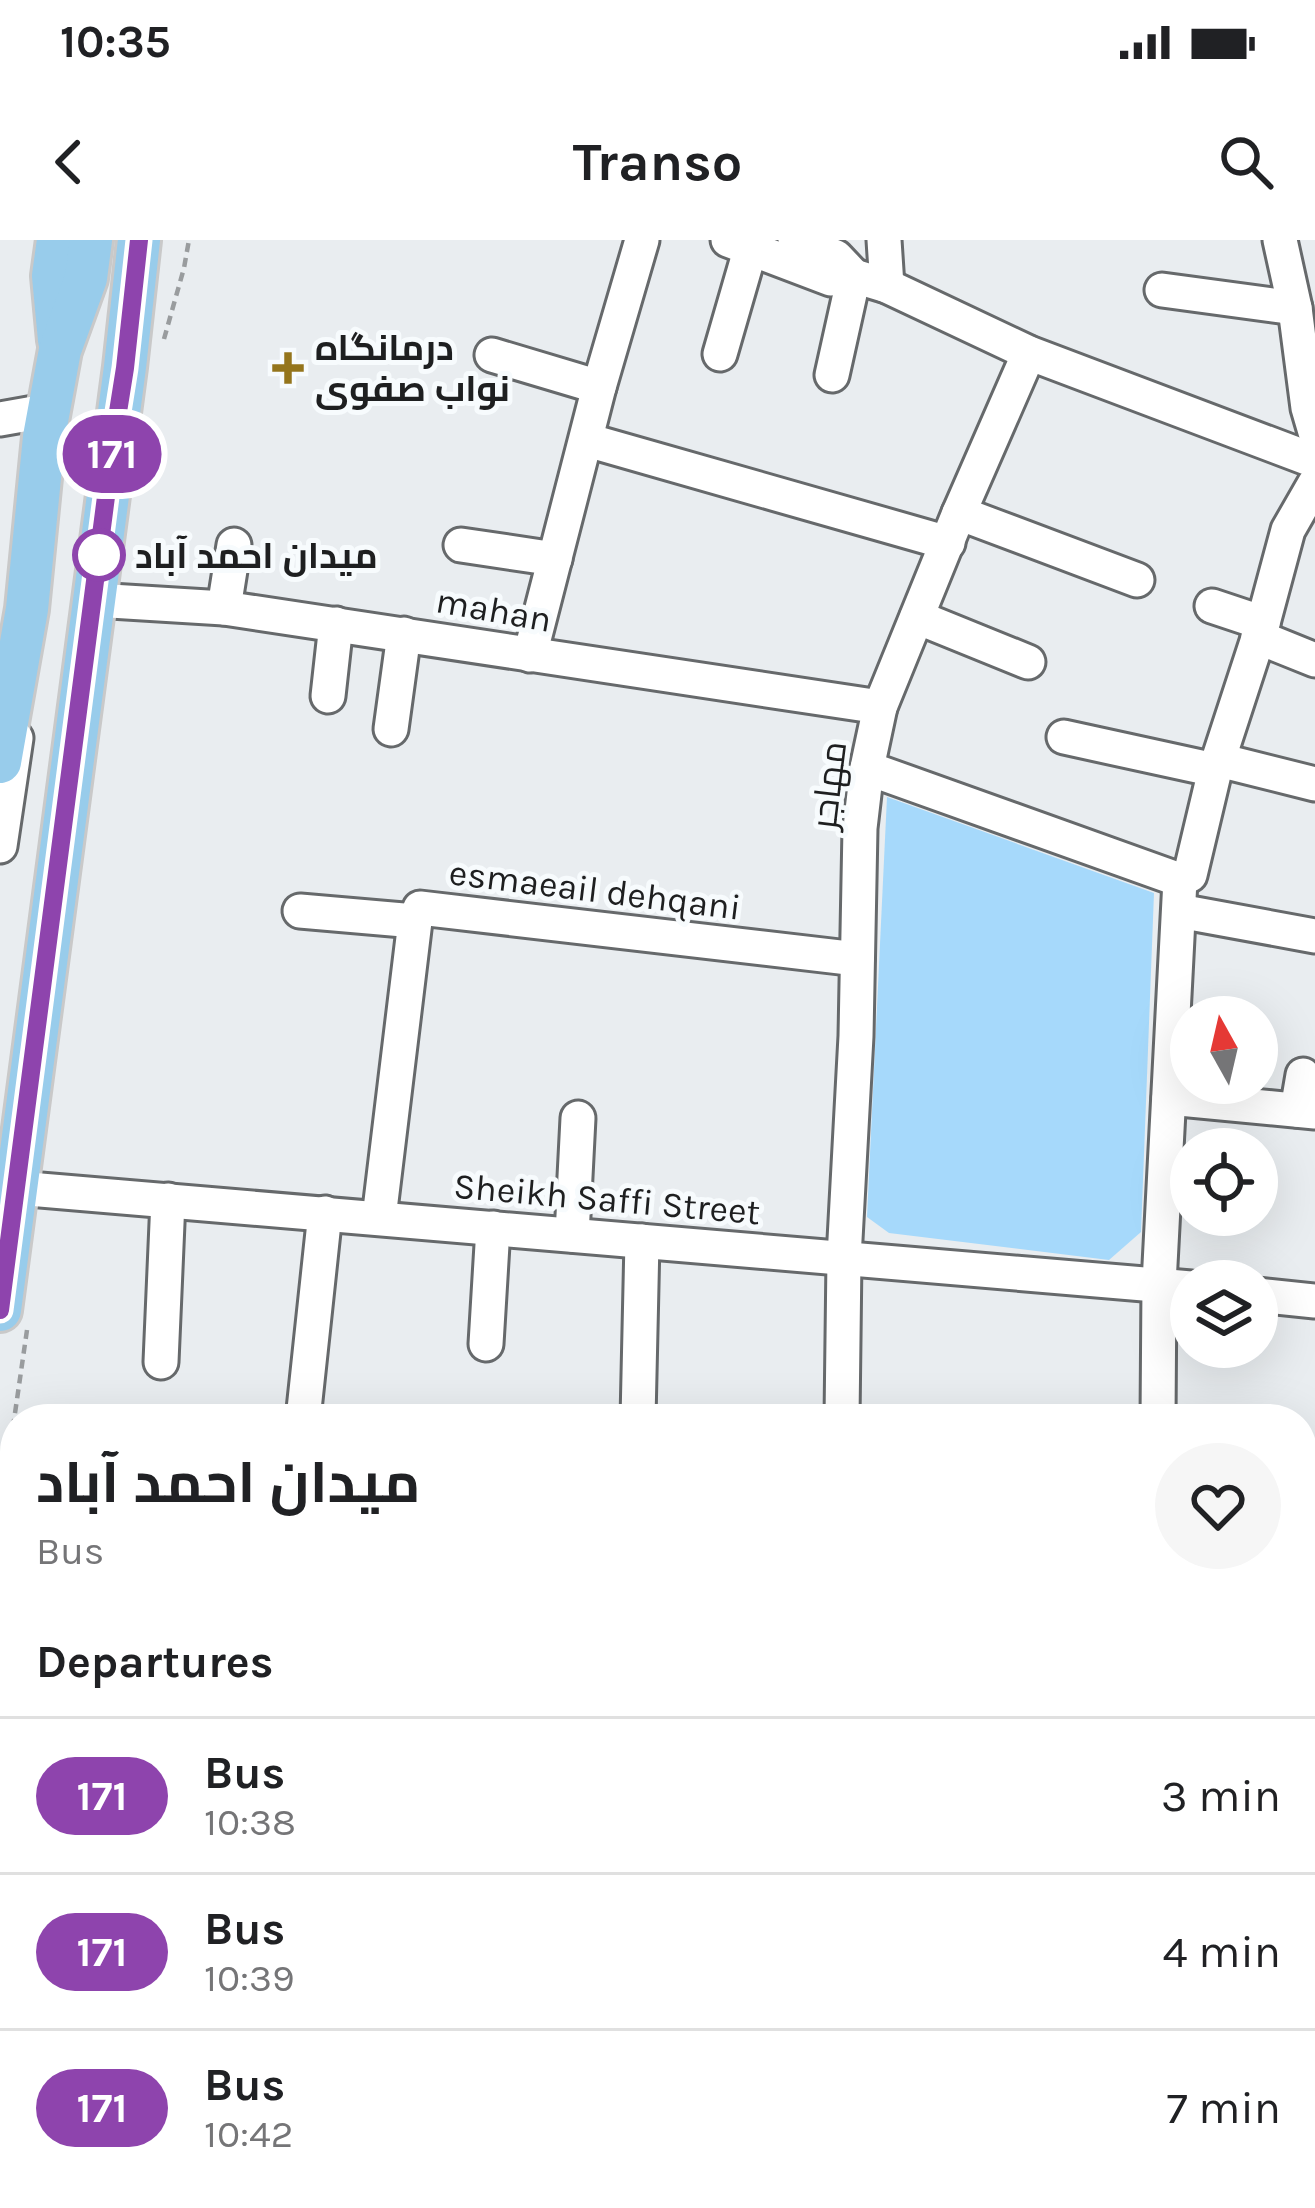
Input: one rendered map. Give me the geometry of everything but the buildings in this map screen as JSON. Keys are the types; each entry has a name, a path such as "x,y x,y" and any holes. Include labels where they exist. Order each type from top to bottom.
{"main road":[{"path":"58,240 53,276 60,350"},
{"path":"0,762 14,612 44,437 60,350 86,278 92,240"},
{"path":"0,1310 139,240"},
{"path":"125,368 168,240"}],"street":[{"path":"530,655 642,240"},
{"path":"796,240 836,257 854,276"},
{"path":"884,240 887,286"},
{"path":"1280,240 1303,320 1308,408 1315,431"},
{"path":"720,354 744,243 831,279 854,276 887,286 1029,352 1315,461"},
{"path":"832,375 854,276"},
{"path":"1162,290 1303,320"},
{"name":"مهاجر","path":"842,1404 860,828 867,768 880,707 1029,352"},
{"path":"491,355 599,387"},
{"path":"0,418 51,407 58,430 38,611 0,846"},
{"path":"587,440 954,528 1137,580"},
{"path":"1174,1260 1169,1098 1180,896 1190,875 1217,765 1288,530 1315,483"},
{"path":"224,608 235,545"},
{"path":"461,545 555,560"},
{"name":"mahan","path":"94,600 224,608 880,707"},
{"path":"1212,605 1315,660"},
{"path":"917,617 1028,662"},
{"path":"328,695 336,624"},
{"path":"391,729 404,634"},
{"path":"1064,737 1315,784"},
{"path":"867,768 1180,896 1315,935"},
{"name":"esmaeail dehqani","path":"379,1218 420,908 857,959"},
{"path":"301,911 415,921"},
{"path":"1271,1104 1306,1111 1304,1075"},
{"path":"572,1235 578,1118"},
{"name":"Sheikh Saffi Street","path":"17,1188 1170,1286"},
{"path":"161,1362 168,1200"},
{"path":"306,1404 326,1214"},
{"path":"486,1344 493,1228"},
{"path":"638,1404 641,1240"},
{"path":"1278,1297 1315,1301"},
{"path":"1160,1404 1170,1325"}],"bus line":[{"name":"171","path":"0,1310 139,240"}],"place":[{"name":"درمانگاه نواب صفوی","path":"288,368"},
{"name":"میدان احمد آباد","path":"99,555"}]}
